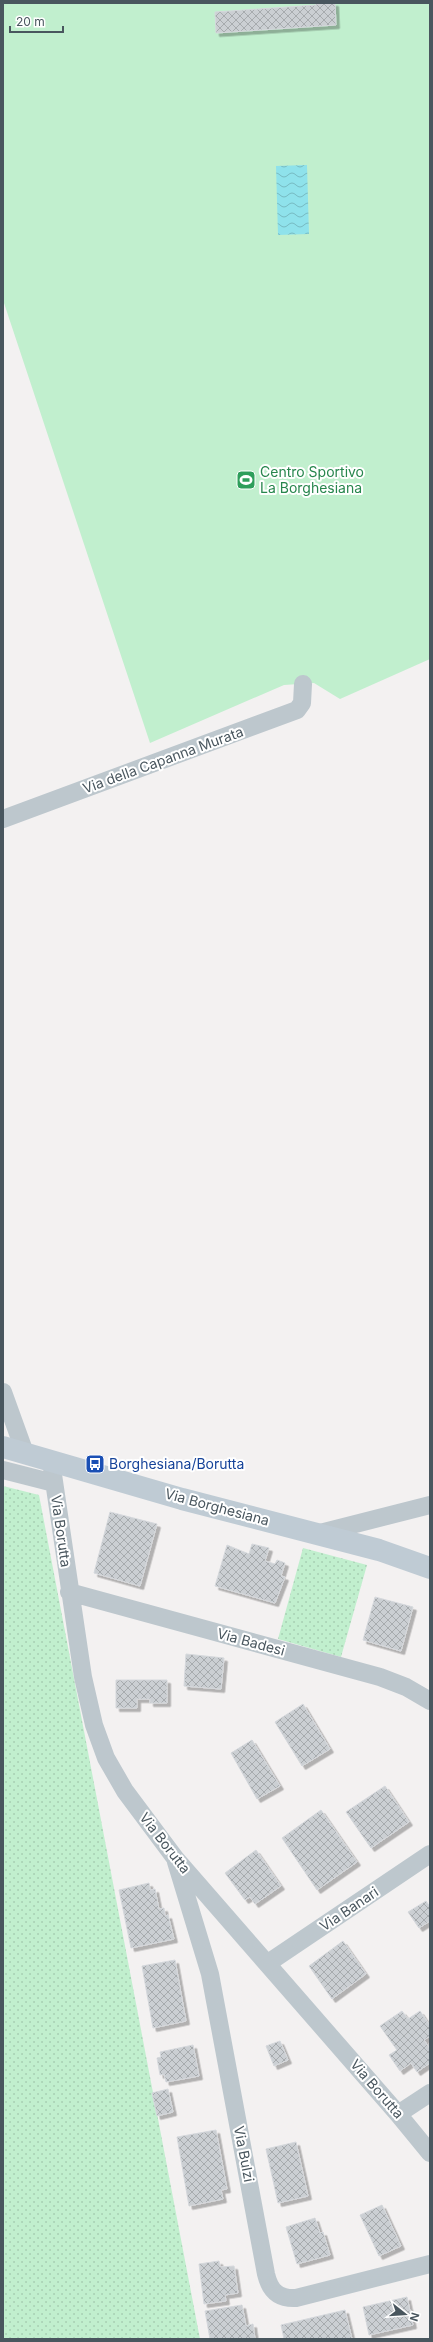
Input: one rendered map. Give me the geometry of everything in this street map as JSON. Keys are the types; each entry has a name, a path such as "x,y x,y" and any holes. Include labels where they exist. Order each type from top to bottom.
{"street":[{"name":"Via della Capanna Murata","path":"3,819 297,710 302,703 303,684"},
{"path":"3,1392 25,1453"},
{"name":"Via Borghesiana","path":"3,1447 182,1499 379,1550 430,1568"},
{"name":"Via Borutta","path":"51,1460 69,1592 86,1694 101,1748 125,1791 175,1858 268,1963 430,2153"},
{"path":"3,1470 54,1483"},
{"path":"316,1534 430,1505"},
{"name":"Via Badesi","path":"69,1592 380,1677 406,1687 430,1701"},
{"name":"Via Banari","path":"268,1963 430,1854"},
{"name":"Via Bulzi","path":"175,1858 210,1974 266,2274 273,2291 283,2298 296,2298 430,2264"},
{"path":"398,2114 430,2093"}],"green space":[{"name":"Centro Sportivo La Borghesiana","path":"3,3 430,3 430,659 340,699 314,683 284,685 150,743 3,300"},
{"path":"3,1486 39,1495 200,2339 3,2339"},
{"path":"303,1548 367,1565 341,1657 278,1639"}],"water":[{"path":"307,165 309,234 278,235 276,166"}],"building":[{"path":"316,3 335,3 336,25 216,33 215,12 316,5"},
{"path":"110,1512 157,1524 140,1586 94,1573"},
{"path":"252,1544 269,1548 265,1561 275,1564 277,1560 285,1563 281,1576 285,1577 275,1603 215,1586 227,1545 249,1554"},
{"path":"375,1597 413,1607 401,1651 363,1640"},
{"path":"186,1654 224,1658 221,1689 184,1686"},
{"path":"116,1680 167,1680 167,1703 150,1703 150,1699 137,1699 137,1708 116,1708"},
{"path":"303,1704 330,1749 302,1766 275,1722"},
{"path":"252,1740 280,1786 257,1799 231,1753"},
{"path":"385,1786 409,1822 371,1848 346,1812"},
{"path":"321,1810 357,1862 317,1890 282,1838"},
{"path":"256,1850 281,1886 255,1904 250,1897 245,1900 225,1873"},
{"path":"149,1883 150,1890 155,1889 159,1909 164,1908 165,1916 168,1915 174,1939 131,1948 119,1890"},
{"path":"426,1901 430,1907 430,1921 419,1928 408,1912"},
{"path":"343,1941 366,1974 332,1999 309,1966"},
{"path":"175,1960 186,2021 153,2028 142,1966"},
{"path":"402,2011 408,2019 420,2011 430,2026 430,2036 424,2040 430,2049 430,2063 417,2072 411,2063 400,2071 389,2055 397,2050 380,2026"},
{"path":"280,2041 288,2060 274,2066 266,2046"},
{"path":"193,2045 199,2076 166,2082 164,2074 160,2075 157,2058 161,2057 160,2052"},
{"path":"168,2089 173,2112 157,2116 152,2093"},
{"path":"216,2130 227,2189 221,2190 223,2199 189,2206 177,2137"},
{"path":"296,2142 308,2196 278,2203 266,2149"},
{"path":"382,2205 401,2246 379,2256 360,2215"},
{"path":"315,2218 320,2233 323,2232 330,2255 297,2264 286,2227"},
{"path":"219,2261 220,2267 234,2266 238,2293 225,2295 226,2301 204,2304 199,2264"},
{"path":"407,2297 413,2325 369,2335 363,2307"},
{"path":"242,2305 246,2326 253,2324 255,2339 210,2339 205,2311"},
{"path":"345,2310 352,2339 284,2339 281,2325"}],"place":[{"name":"Centro Sportivo La Borghesiana","path":"246,480"},
{"name":"Borghesiana/Borutta","path":"95,1464"}]}
